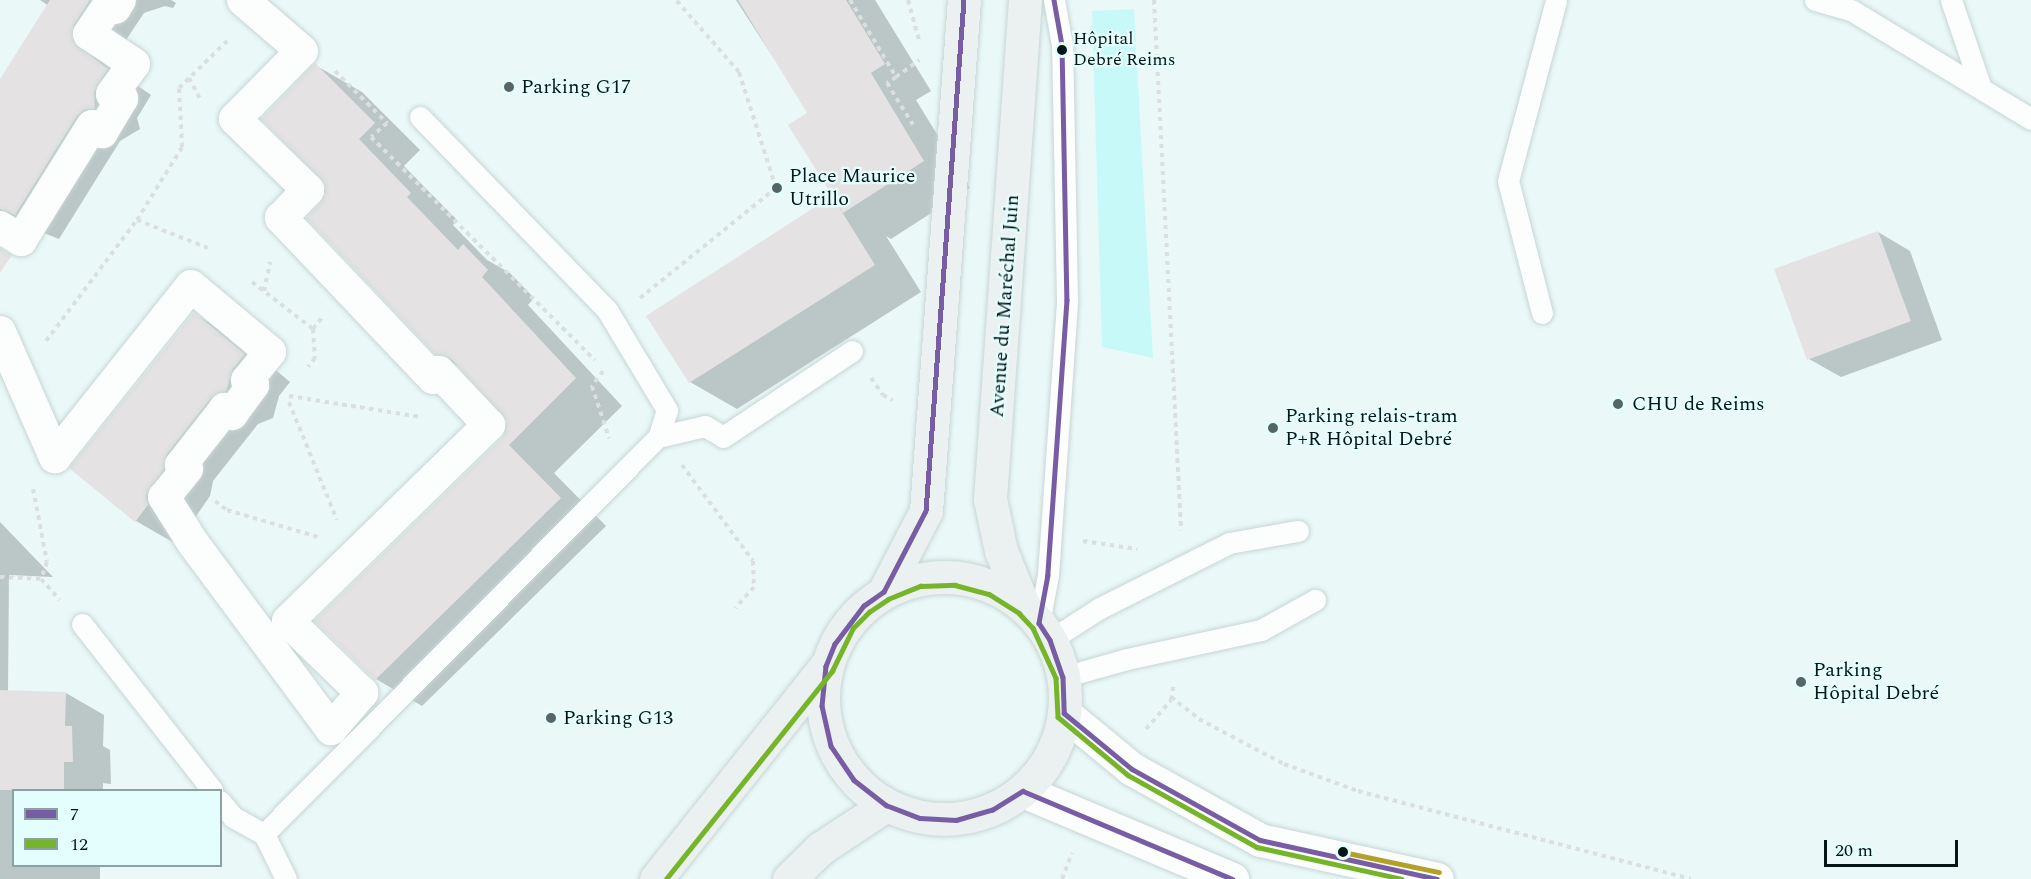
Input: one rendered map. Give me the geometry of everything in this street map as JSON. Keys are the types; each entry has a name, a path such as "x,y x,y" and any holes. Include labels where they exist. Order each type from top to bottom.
{"main road":[{"path":"884,592 926,511 964,0"},
{"name":"Avenue du Maréchal Juin","path":"1023,791 1052,751 1064,713 1063,677 1001,551 990,499 1025,0"},
{"path":"656,879 826,666 847,624 884,592 919,579 956,577 992,587 1038,623"},
{"path":"826,666 822,706 831,747 854,780 886,806 920,818 956,820 992,810 1023,791"},
{"path":"789,879 821,848 886,806"}],"street":[{"path":"0,227 21,240 92,126 102,132 122,99 112,94 134,64 89,34 110,4 115,8 120,0"},
{"path":"0,332 55,457 191,286 270,352 248,380 253,385 232,414 225,408 181,465 186,469 164,497 199,553 331,729 362,693 288,621 489,425 439,372 432,378 281,218 308,190 235,118 302,51 251,5"},
{"path":"1064,713 1132,769 1260,840 1437,879"},
{"path":"1023,791 1232,879"}],"lane":[{"path":"1054,0 1062,45 1067,300 1051,534 1038,623 1100,608 1229,543 1298,531"},
{"path":"1542,313 1508,181 1556,0"},
{"path":"1815,0 1851,10 2031,119"},
{"path":"1951,0 1981,88"},
{"path":"264,834 658,437 667,410 613,320 558,257 420,117"},
{"path":"658,437 705,426 723,436 852,351"},
{"path":"1063,677 1127,658 1261,630 1315,600"},
{"path":"82,624 211,789"},
{"path":"222,803 233,817 264,834 286,879"}],"path":[{"path":"613,320 776,188 739,72 676,0"},
{"path":"850,0 896,77"},
{"path":"908,0 921,45"},
{"path":"1154,0 1184,565"},
{"path":"20,377 137,220 182,147 179,88 251,5"},
{"path":"917,131 887,83 924,56"},
{"path":"331,67 387,123 372,137 596,361 603,372 592,386 620,476"},
{"path":"189,78 205,108"},
{"path":"264,291 270,260 267,250"},
{"path":"852,351 883,394 933,422"},
{"path":"339,523 286,395 433,419"},
{"path":"658,437 753,561 754,587 735,608"},
{"path":"213,505 209,499 227,510 326,539"},
{"path":"1051,534 1126,550 1182,544"},
{"path":"40,579 47,562"},
{"path":"0,577 40,579 82,624"},
{"path":"1171,697 1199,719 1284,764 1358,791 1691,879"}],"shaded area":[{"path":"1134,9 1153,358 1102,347 1092,11"}],"building":[{"path":"50,0 90,0 74,25 73,41 108,69 94,92 95,109 84,110 77,116 15,215 0,209 0,79"},
{"path":"738,0 846,0 885,64 871,73 924,161 843,213 788,125 807,113"},
{"path":"315,63 375,123 359,139 411,193 407,197 458,250 463,244 488,270 482,277 576,378 509,445 561,498 375,680 314,621 502,438 507,421 452,360 436,355 306,218 321,202 325,185 261,119"},
{"path":"832,196 875,265 689,383 646,316"},
{"path":"1878,231 1911,321 1807,360 1774,269"},
{"path":"0,248 12,255 0,273"},
{"path":"194,312 245,354 233,369 226,391 211,398 167,454 164,469 146,495 148,505 135,522 69,468"},
{"path":"0,690 66,692 65,726 72,726 73,762 64,762 64,789 0,790"}],"transit line":[{"name":"7","path":"964,0 926,511 884,592 864,606 835,644 826,666 822,706 831,746 854,780 886,805 920,818 956,820 992,810 1023,791 1232,879"},
{"name":"7","path":"1054,0 1062,45 1067,300 1048,575 1039,623 1050,640 1063,677 1064,713 1132,769 1260,840 1437,879"},
{"name":"12","path":"666,879 832,671 853,628 869,612 888,599 921,586 955,585 989,594 1019,613 1033,628 1056,678 1058,717 1128,775 1257,847 1402,879"},
{"path":"1343,852 1439,872"}],"place":[{"name":"Hôpital Debré Reims","path":"1062,50"},
{"name":"Parking G17","path":"509,87"},
{"name":"Place Maurice Utrillo","path":"777,188"},
{"name":"CHU de Reims","path":"1618,404"},
{"name":"Parking relais-tram P+R Hôpital Debré","path":"1273,428"},
{"name":"Parking Hôpital Debré","path":"1801,682"},
{"name":"Parking G13","path":"551,718"}]}
